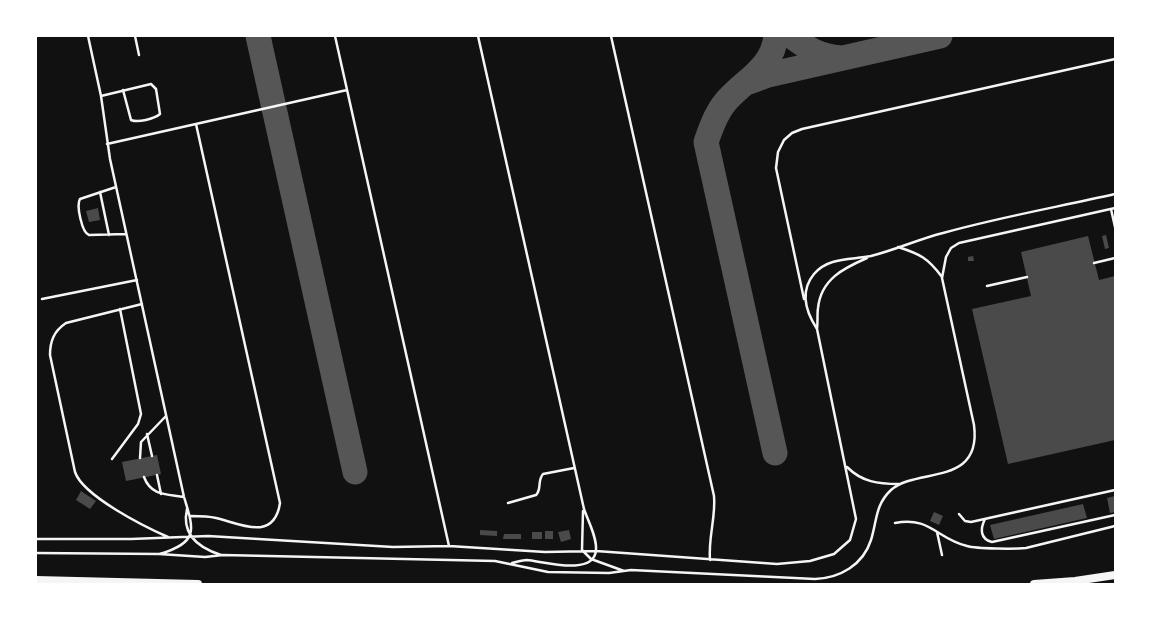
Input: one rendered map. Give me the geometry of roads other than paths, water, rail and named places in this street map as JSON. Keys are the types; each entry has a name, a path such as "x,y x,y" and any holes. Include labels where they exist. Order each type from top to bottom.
{"main road":[{"path":"1034,584 1075,581 1115,575"},
{"path":"36,580 198,584"}],"lane":[{"path":"88,36 101,96 107,144 126,234 184,497 191,516 192,526 190,535 179,547 159,554"},
{"path":"135,36 139,55"},
{"path":"335,36 449,546"},
{"path":"478,36 574,468 596,550 591,559 572,567 528,560 512,564"},
{"path":"611,36 714,496 715,506 710,542 710,560"},
{"path":"817,330 808,313 805,303 776,175 778,152 788,136 802,129 1115,59"},
{"path":"101,96 123,90 153,85 156,89 160,114 156,117 136,121 131,120 123,90"},
{"path":"107,144 347,90"},
{"path":"191,516 216,518 240,526 254,528 270,522 276,516 280,503 196,124"},
{"path":"116,187 79,200 84,231 90,236 126,234"},
{"path":"100,192 109,235"},
{"path":"36,539 168,537 190,535 394,547 449,546 545,552 596,550 760,564 789,564 820,559 840,550 850,540 856,519 817,330 818,308 826,285 834,275 844,268 871,256 945,232 1115,194"},
{"path":"846,467 858,476 872,483 899,484 944,473 957,468 968,457 974,442 974,425 942,278 946,257 951,248 959,243 1113,209 1115,228"},
{"path":"897,247 914,252 926,258 942,278"},
{"path":"805,303 805,292 809,282 815,273 823,266 832,262 871,256"},
{"path":"1094,262 1115,258"},
{"path":"987,286 1027,277"},
{"path":"42,299 137,280"},
{"path":"142,304 66,323 55,333 51,343 50,355 75,472 81,485 144,526 168,537"},
{"path":"112,459 138,424 141,414 120,309"},
{"path":"140,458 140,442 166,415"},
{"path":"147,434 152,456"},
{"path":"508,502 536,495 539,491 540,480 543,474 574,468"},
{"path":"157,475 161,494"},
{"path":"144,477 152,490 161,494 184,497"},
{"path":"36,553 159,554 205,557 223,555 495,561 548,572 609,573 625,571 815,579 831,577 850,568 864,554 871,540 878,508 888,494 899,484"},
{"path":"959,514 962,519 968,522 1115,490"},
{"path":"188,509 186,525 190,535 199,546 206,550 223,555"},
{"path":"584,509 582,550 591,559 625,571"},
{"path":"985,519 981,528 981,533 988,541 992,542 1115,515"},
{"path":"895,523 916,522 926,524 956,543 968,547 1020,549 1115,526"},
{"path":"937,531 942,555"}]}
